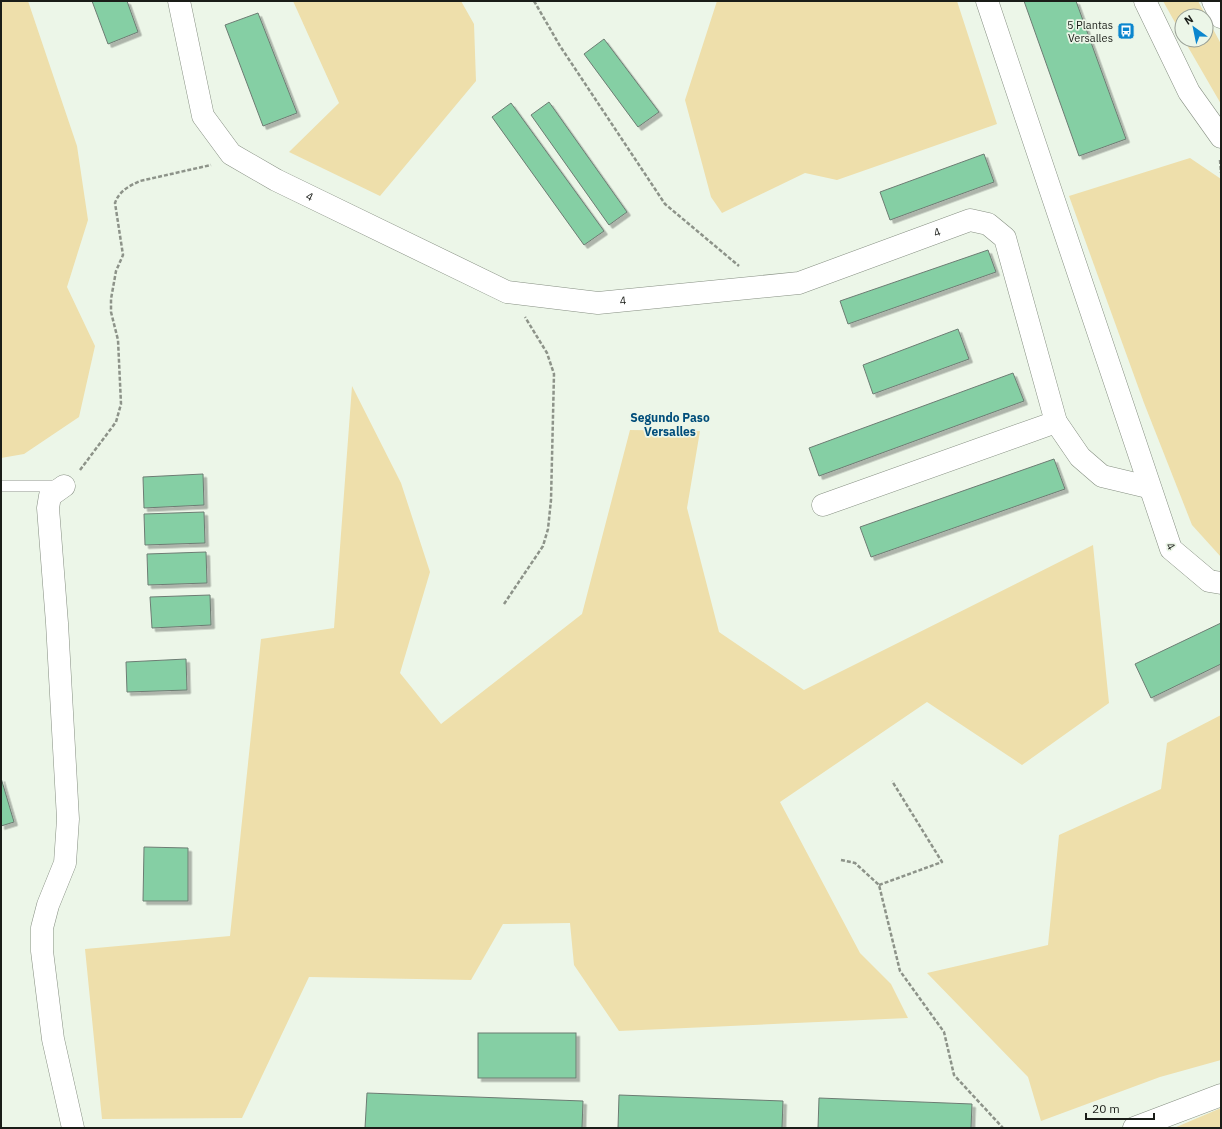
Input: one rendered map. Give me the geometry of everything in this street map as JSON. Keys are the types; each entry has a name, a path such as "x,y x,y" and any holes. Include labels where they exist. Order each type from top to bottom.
{"street":[{"name":"4","path":"179,1 203,116 231,154 276,180 507,292 598,303 799,283 970,220 988,224 1005,238 1056,422 1080,457 1102,476 1148,487"},
{"name":"4","path":"987,1 1148,487 1171,549 1209,581 1221,583"},
{"path":"1145,1 1189,92 1221,137"},
{"path":"1213,1 1221,17"},
{"path":"823,505 1056,422"},
{"path":"64,486 50,496 48,508 57,623 68,819 65,863 48,906 42,928 42,951 53,1039 73,1128"},
{"path":"1134,1128 1221,1095"}],"lane":[{"path":"1,486 64,486"}],"path":[{"path":"534,1 560,46 666,204 764,286"},
{"path":"64,486 108,434 116,422 121,404 118,340 111,312 111,299 116,271 123,255 115,203 117,196 129,186 140,181 214,164 228,159 231,154"},
{"path":"504,604 543,546 548,529 552,487 555,393 554,374 547,354 532,326 507,292"},
{"path":"879,885 942,862 892,781"},
{"path":"841,860 855,863 879,885 900,971 944,1032 954,1075 1003,1128"}],"shaded area":[{"path":"1,1 28,1 77,146 88,220 67,287 95,346 79,417 24,454 1,458"},
{"path":"293,1 461,1 474,24 476,81 380,196 289,152 339,103"},
{"path":"717,1 957,1 997,124 837,180 805,173 722,213 711,197 685,100"},
{"path":"1163,1 1198,1 1202,8 1174,8 1174,21"},
{"path":"1214,31 1221,44 1221,104 1189,48 1214,48"},
{"path":"1190,158 1221,179 1221,557 1192,525 1144,403 1069,196"},
{"path":"352,386 401,483 430,572 400,673 441,724 582,614 630,430 700,431 687,508 719,632 804,690 1093,545 1109,703 1022,765 927,702 780,802 860,953 891,984 908,1018 619,1031 574,965 570,923 503,924 471,980 309,977 242,1118 102,1119 85,949 230,936 261,639 334,628"},
{"path":"1221,715 1221,1060 1160,1077 1041,1121 1028,1077 927,973 1048,945 1059,835 1161,789 1167,743"},
{"path":"1221,1108 1221,1128 1174,1128"}],"building":[{"path":"92,1 127,1 138,32 108,44"},
{"path":"1024,1 1076,1 1126,139 1079,156"},
{"path":"258,13 297,113 263,126 225,25"},
{"path":"604,39 659,112 638,127 584,54"},
{"path":"549,102 627,212 609,225 531,115"},
{"path":"511,103 604,231 584,245 492,117"},
{"path":"984,154 994,182 890,220 880,192"},
{"path":"988,250 996,272 848,324 840,301"},
{"path":"958,329 969,359 873,394 863,365"},
{"path":"1013,373 1024,401 819,476 809,448"},
{"path":"1054,459 1065,489 871,557 860,527"},
{"path":"203,474 204,505 144,508 143,477"},
{"path":"204,512 205,543 145,545 144,514"},
{"path":"206,552 207,583 148,585 147,554"},
{"path":"210,595 211,625 152,628 150,597"},
{"path":"1221,623 1221,664 1151,698 1135,664"},
{"path":"186,659 187,690 127,692 126,662"},
{"path":"1,778 14,822 1,826"},
{"path":"144,847 188,848 188,901 143,901"},
{"path":"478,1033 576,1033 576,1078 478,1078"},
{"path":"367,1093 583,1101 582,1128 365,1128"},
{"path":"619,1095 783,1101 782,1128 618,1128"},
{"path":"819,1098 972,1104 971,1128 818,1128"}],"place":[{"name":"5 Plantas Versalles","path":"1126,31"}],"district":[{"name":"Segundo Paso Versalles","path":"670,424"}]}
